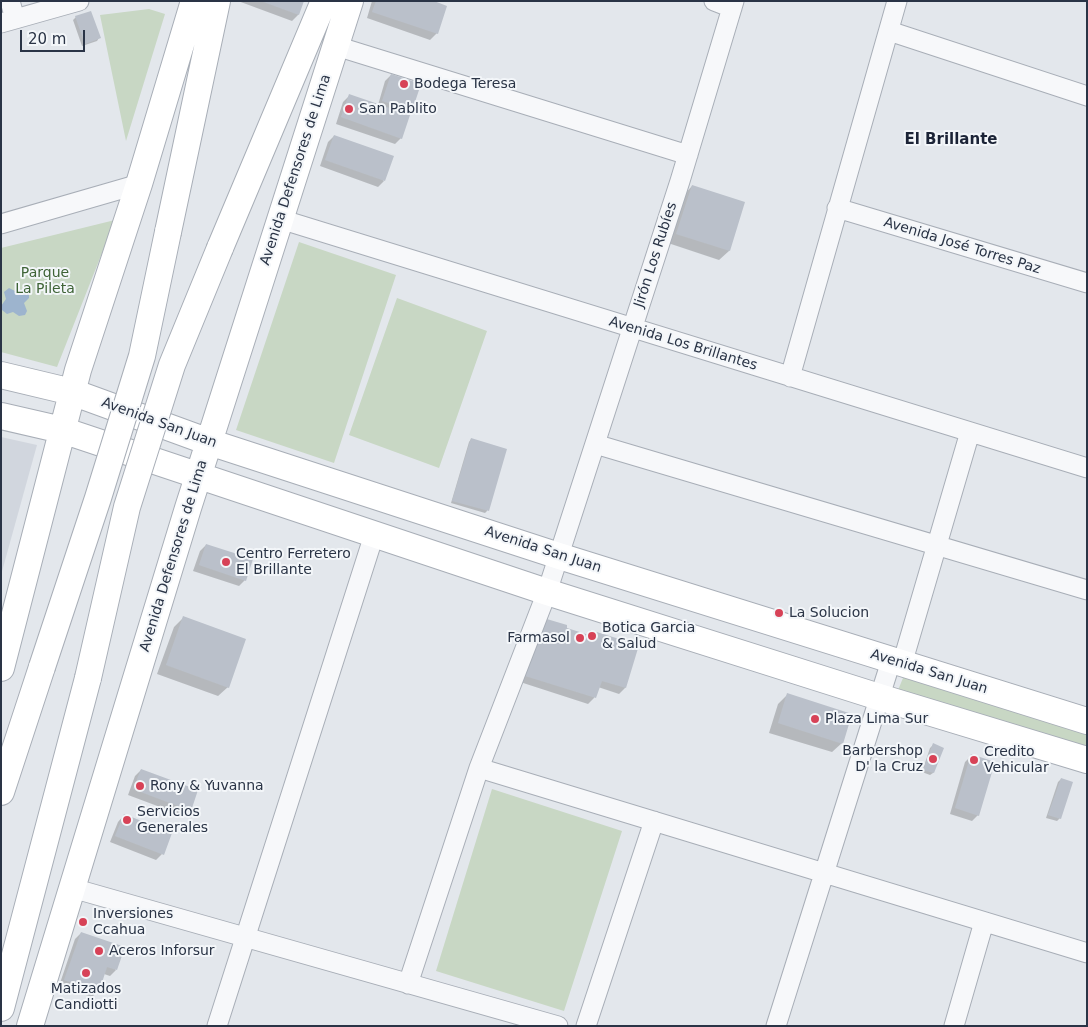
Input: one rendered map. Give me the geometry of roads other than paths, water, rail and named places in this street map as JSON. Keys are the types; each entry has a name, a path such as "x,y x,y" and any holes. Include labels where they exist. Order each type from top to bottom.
{"main road":[{"path":"1,668 72,392 139,184 194,1"},
{"path":"1,792 98,498 142,356 217,1"},
{"path":"1,1008 88,678 130,498 172,365 324,1"},
{"name":"Avenida Defensores de Lima","path":"30,1026 198,476 350,1"},
{"name":"Avenida San Juan","path":"1,375 72,392 209,442 559,556 1087,721"},
{"path":"1,416 62,430 547,592 879,698 1087,760"}],"street":[{"path":"9,14 79,1"},
{"path":"714,1 733,4"},
{"path":"790,376 897,1"},
{"name":"Jirón Los Rubíes","path":"408,984 479,768 559,556 688,155 733,4"},
{"path":"889,31 1087,96"},
{"path":"336,46 688,155"},
{"path":"1,224 139,184"},
{"name":"Avenida José Torres Paz","path":"837,208 1087,283"},
{"name":"Avenida Los Brillantes","path":"280,219 1087,468"},
{"path":"776,1026 879,698 897,662 937,546 970,432"},
{"path":"595,444 1087,590"},
{"path":"217,1026 374,535"},
{"path":"479,768 1087,953"},
{"path":"586,1026 654,821"},
{"path":"72,888 558,1026"},
{"path":"954,1026 984,922"}],"water":[{"path":"9,288 17,292 24,290 29,294 29,298 24,303 27,311 25,315 19,316 13,312 7,314 2,310 1,306 6,299 4,292"}],"place":[{"name":"Bodega Teresa","path":"404,84"},
{"name":"San Pablito","path":"349,109"},
{"name":"Centro Ferretero El Brillante","path":"226,562"},
{"name":"La Solucion","path":"779,613"},
{"name":"Botica Garcia & Salud","path":"592,636"},
{"name":"Farmasol","path":"580,638"},
{"name":"Plaza Lima Sur","path":"815,719"},
{"name":"Barbershop D' la Cruz","path":"933,759"},
{"name":"Credito Vehicular","path":"974,760"},
{"name":"Rony & Yuvanna","path":"140,786"},
{"name":"Servicios Generales","path":"127,820"},
{"name":"Inversiones Ccahua","path":"83,922"},
{"name":"Aceros Inforsur","path":"99,951"},
{"name":"Matizados Candiotti","path":"86,973"}],"district":[{"name":"El Brillante","path":"951,140"}],"park label":[{"name":"Parque La Pileta","path":"45,282"}]}
